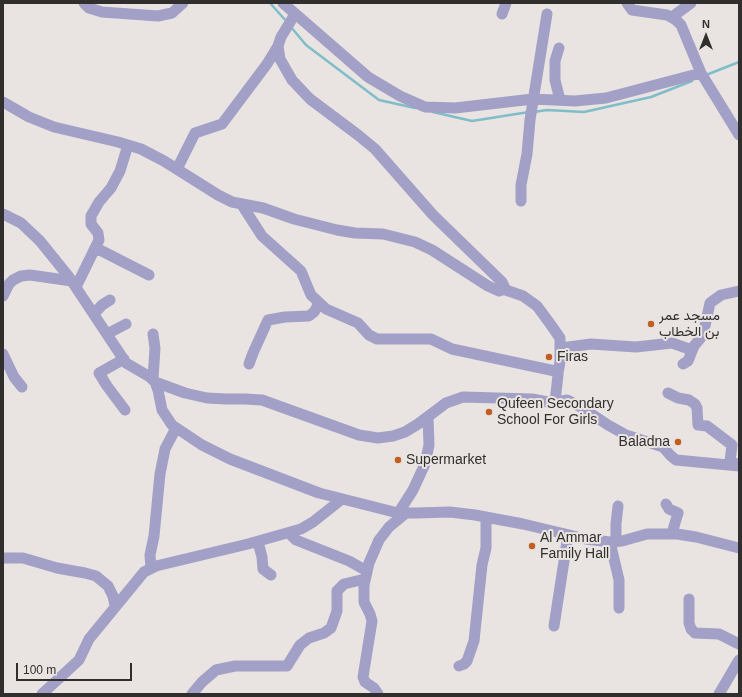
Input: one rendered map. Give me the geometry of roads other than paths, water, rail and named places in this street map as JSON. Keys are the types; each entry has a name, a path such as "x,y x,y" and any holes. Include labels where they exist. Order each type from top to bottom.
{"street":[{"path":"84,3 89,8 102,12 158,16 172,13 179,4"},
{"path":"283,3 368,77 400,96 426,107 455,108 533,99 575,101 606,98 703,76"},
{"path":"502,14 506,3"},
{"path":"628,3 632,10 649,13 661,13 672,17 678,22 683,29 703,76 739,136"},
{"path":"672,17 691,3"},
{"path":"177,169 195,133 222,124 267,64 295,14"},
{"path":"521,201 521,185 527,154 533,99 547,14"},
{"path":"278,46 282,64 298,87 320,107 375,149 433,215 503,282 503,289"},
{"path":"559,48 555,61 555,80 560,100"},
{"path":"3,102 29,117 54,127 128,145 153,155 232,202 263,208 294,219 346,232 383,234 404,238 432,250 488,286 499,291 503,289 523,296 537,306 552,324 560,338 560,362 555,402"},
{"path":"74,284 99,242 97,232 90,220 91,216 118,176 128,145"},
{"path":"242,204 262,236 301,271 308,290 314,300 333,312 358,323 369,335 377,339 431,339 452,349 554,370 558,373"},
{"path":"3,214 14,219 30,230 51,252 127,363 154,380 185,393 207,398 226,400 262,400 353,433 370,437 386,437 400,434 418,424 446,403 463,397 555,402 563,400 569,401 621,433 635,439 663,447 676,460 739,466"},
{"path":"96,248 148,275"},
{"path":"3,296 9,284 21,276 30,275 74,284"},
{"path":"683,364 689,360 692,350 704,332 708,307 711,302 721,295 739,291"},
{"path":"94,314 102,305 110,300"},
{"path":"249,364 252,353 268,320 285,317 309,316 314,312 319,304"},
{"path":"107,334 126,324"},
{"path":"153,334 155,348 154,380 158,390 162,410 168,421 202,445 230,459 319,493 382,510 402,513 450,512 486,517 568,535 613,542 647,534 672,533 696,537 739,548"},
{"path":"561,348 591,344 636,347 672,343 692,350"},
{"path":"3,354 14,377 22,387"},
{"path":"124,360 99,373 125,410"},
{"path":"668,393 678,398 689,400 695,404 697,408 698,425 707,426 732,445 730,461 739,466"},
{"path":"379,693 365,682 363,677 372,621 363,598 366,575 372,554 379,540 389,526 402,513 421,475 429,445 428,417"},
{"path":"151,568 150,555 154,536 160,474 166,449 176,428"},
{"path":"42,694 79,660 89,639 140,576 151,568 289,533 307,526 342,499"},
{"path":"666,504 669,509 678,513 672,533"},
{"path":"618,506 613,542 619,580 620,608"},
{"path":"459,666 467,661 474,641 482,565 486,548 486,517"},
{"path":"289,533 296,540 349,561 366,575"},
{"path":"554,626 568,535"},
{"path":"258,542 262,557 263,569 271,576"},
{"path":"3,558 23,558 56,568 85,572 96,576 108,586 113,596 115,606"},
{"path":"192,694 202,682 216,670 235,666 287,666 300,645 309,638 324,633 331,628 337,612 337,591 344,584 366,575"},
{"path":"689,599 689,623 691,629 695,633 719,634 739,644"},
{"path":"719,694 739,660"}],"waterway":[{"path":"270,3 287,22"},
{"path":"291,27 306,45 379,100 415,108"},
{"path":"706,75 739,62"},
{"path":"534,112 547,110 584,112 651,97 692,81"},
{"path":"433,112 472,121 529,112"}],"place":[{"name":"مسجد عمر بن الخطاب","path":"651,324"},
{"name":"Firas","path":"549,357"},
{"name":"Qufeen Secondary School For Girls","path":"489,412"},
{"name":"Baladna","path":"678,442"},
{"name":"Supermarket","path":"398,460"},
{"name":"Al Ammar Family Hall","path":"532,546"}]}
